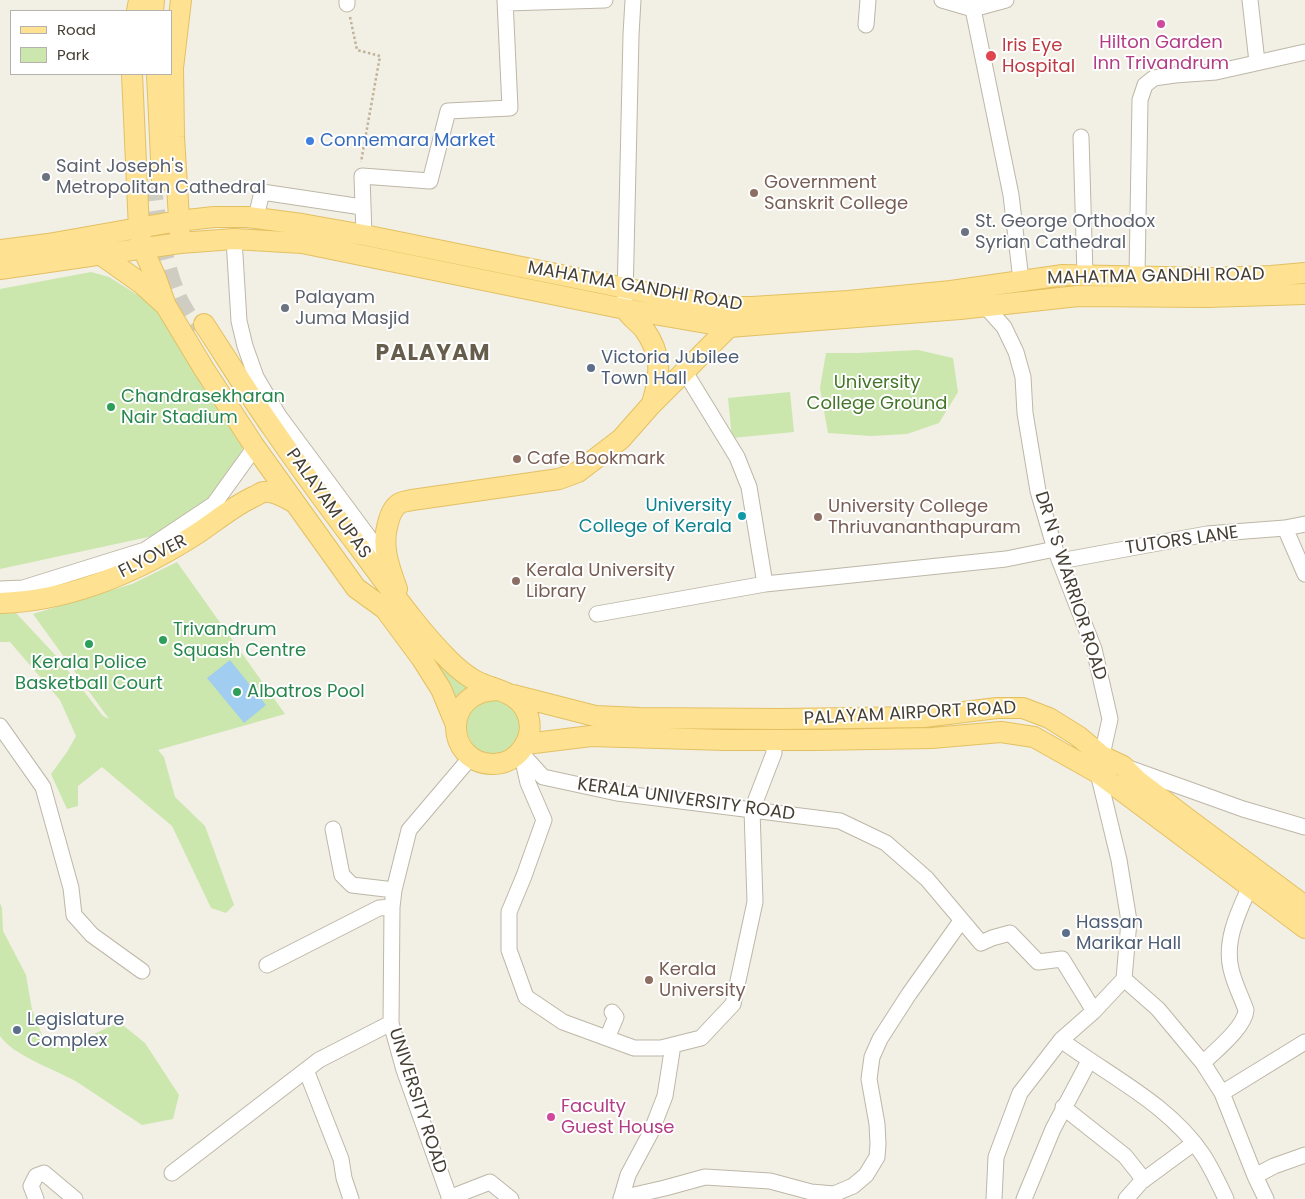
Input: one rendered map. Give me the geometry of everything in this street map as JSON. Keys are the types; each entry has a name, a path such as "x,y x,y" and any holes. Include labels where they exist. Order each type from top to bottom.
{"main road":[{"path":"180,243 174,137 173,68 181,0"},
{"path":"132,75 139,228 143,249 166,306 255,447 356,588 395,609"},
{"path":"146,75 156,180 157,75"},
{"name":"MAHATMA GANDHI ROAD","path":"0,250 48,244 178,221 214,217 256,218 364,235 626,289 728,307 848,301 951,292 1062,275 1213,278 1305,273"},
{"name":"MAHATMA GANDHI ROAD","path":"0,269 180,243 234,239 302,243 625,309 729,327 985,306 1078,296 1207,297 1305,294"},
{"path":"100,254 142,284 166,306"},
{"path":"625,309 643,328 658,357 659,376 651,405"},
{"name":"PALAYAM UPAS","path":"200,327 262,432 395,609"},
{"path":"456,726 440,689 395,609 385,548 385,534 393,510 400,503 412,500 559,479 578,472 621,439 651,405 729,327"},
{"name":"FLYOVER","path":"0,602 19,602 46,598 103,582 155,559 196,534 239,504 263,492 278,494 295,503"},
{"name":"PALAYAM AIRPORT ROAD","path":"395,609 450,661 477,681 505,693 594,716 782,719 923,717 997,708 1023,708 1049,718 1078,736 1100,765 1305,928"},
{"path":"486,690 505,693 521,703 528,717 530,734 523,748 513,758 498,764 481,762 471,757 462,749 457,737 456,726 458,712 465,702 486,690"},
{"name":"PALAYAM AIRPORT ROAD","path":"523,748 591,736 773,741 932,738 1000,732 1034,737 1100,765 1123,766 1138,781 1305,906"}],"street":[{"path":"364,235 362,176 430,181 448,111 510,108 506,2 605,0"},
{"path":"625,309 633,0"},
{"path":"866,25 868,0"},
{"path":"942,0 970,4 1006,0"},
{"path":"1250,0 1257,62"},
{"path":"970,4 1011,195 1021,280"},
{"path":"1137,276 1140,100 1145,85 1154,78 1216,72 1305,52"},
{"path":"1081,137 1085,275"},
{"path":"256,218 262,192 362,207"},
{"path":"234,239 239,321 244,346 256,377 279,416 388,564"},
{"name":"DR N S WARRIOR ROAD","path":"985,306 1004,328 1016,352 1023,377 1025,413 1038,491 1057,555 1094,649 1110,719 1100,765"},
{"path":"685,372 737,457 749,487 765,584"},
{"path":"0,589 23,588 145,550 214,504 255,447"},
{"name":"TUTORS LANE","path":"597,614 765,584 1057,555 1207,534 1285,528 1305,524"},
{"path":"1285,528 1305,574"},
{"path":"0,726 43,787 71,888 74,915 92,935 142,971"},
{"path":"523,748 528,783 544,820 510,912 509,950 526,997 563,1022 634,1048 661,1048 701,1038 733,1004 755,902 752,810 774,753 773,741"},
{"name":"KERALA UNIVERSITY ROAD","path":"523,748 543,777 618,793 840,821 886,843 927,879 981,943 1010,933 1038,962 1062,959 1094,1011"},
{"name":"UNIVERSITY ROAD","path":"449,1198 404,1070 392,1023 392,906 394,890 409,830 471,757"},
{"path":"994,1199 996,1157 1020,1093 1061,1040 1094,1011 1124,979 1129,922 1100,765"},
{"path":"1123,766 1243,809 1305,828"},
{"path":"333,829 342,875 352,885 394,890"},
{"path":"1203,1063 1224,1042 1245,1016 1246,1010 1230,966 1230,950 1233,923 1250,886"},
{"path":"267,965 379,908 392,906"},
{"path":"673,1046 665,1096 651,1132 628,1175 621,1199 705,1177 770,1181 789,1192 834,1194 852,1186 866,1175 877,1157 878,1144 869,1079 872,1057 880,1039 909,994 962,921"},
{"path":"1124,979 1158,1009 1203,1063 1222,1094 1266,1199"},
{"path":"608,1039 616,1017 612,1012"},
{"path":"172,1173 319,1060 392,1023"},
{"path":"1061,1040 1148,1100 1175,1123 1194,1144 1212,1170 1226,1199"},
{"path":"1222,1094 1305,1042"},
{"path":"1024,1199 1063,1107 1089,1061"},
{"path":"306,1070 341,1160 344,1178 351,1199"},
{"path":"1063,1107 1125,1156 1144,1180"},
{"path":"1126,1199 1144,1180 1194,1144"},
{"path":"1255,1176 1274,1166 1305,1156"},
{"path":"36,1199 31,1186 36,1176 44,1173 76,1199"},
{"path":"449,1198 490,1182 511,1199"}],"path":[{"path":"347,2 357,50 380,56 360,164 362,176"}],"green space":[{"name":"Chandrasekharan Nair Stadium","path":"91,272 109,277 155,306 245,444 235,464 205,502 153,536 0,569 0,289"},
{"name":"University College Ground","path":"918,350 953,358 958,392 939,423 907,434 871,436 828,433 820,388 826,353"},
{"path":"790,392 794,432 732,438 728,398"},
{"path":"177,562 285,714 158,750 164,757 175,797 205,826 234,905 226,913 211,908 172,826 102,767 78,786 78,806 67,809 51,774 76,736 60,700 10,642 0,642 0,614 16,613 58,658 103,716 109,719 33,614 132,584"},
{"path":"422,642 476,684 463,693 455,707"},
{"path":"485,698 514,702 524,737 500,755 488,754 478,750 468,734 467,720 469,714 473,707"},
{"path":"0,903 3,931 26,975 32,1010 46,1045 65,1048 119,1022 145,1043 179,1095 173,1119 142,1125 77,1082 15,1050 0,1036"}],"water":[{"name":"Albatros Pool","path":"230,660 266,705 244,723 207,678"}],"tunnel":[{"path":"151,181 164,257 172,286 196,330"}],"place":[{"name":"Hilton Garden Inn Trivandrum","path":"1161,24"},
{"name":"Iris Eye Hospital","path":"991,56"},
{"name":"Connemara Market","path":"310,141"},
{"name":"Saint Joseph's Metropolitan Cathedral","path":"46,177"},
{"name":"Government Sanskrit College","path":"754,193"},
{"name":"St. George Orthodox Syrian Cathedral","path":"965,232"},
{"name":"Palayam Juma Masjid","path":"285,308"},
{"name":"Victoria Jubilee Town Hall","path":"591,368"},
{"name":"Chandrasekharan Nair Stadium","path":"111,407"},
{"name":"Cafe Bookmark","path":"517,459"},
{"name":"University College of Kerala","path":"742,516"},
{"name":"University College Thriuvananthapuram","path":"818,517"},
{"name":"Kerala University Library","path":"516,581"},
{"name":"Trivandrum Squash Centre","path":"163,640"},
{"name":"Kerala Police Basketball Court","path":"89,644"},
{"name":"Albatros Pool","path":"237,692"},
{"name":"Hassan Marikar Hall","path":"1066,933"},
{"name":"Kerala University","path":"649,980"},
{"name":"Legislature Complex","path":"17,1030"},
{"name":"Faculty Guest House","path":"551,1117"}],"district":[{"name":"PALAYAM","path":"433,354"}]}
